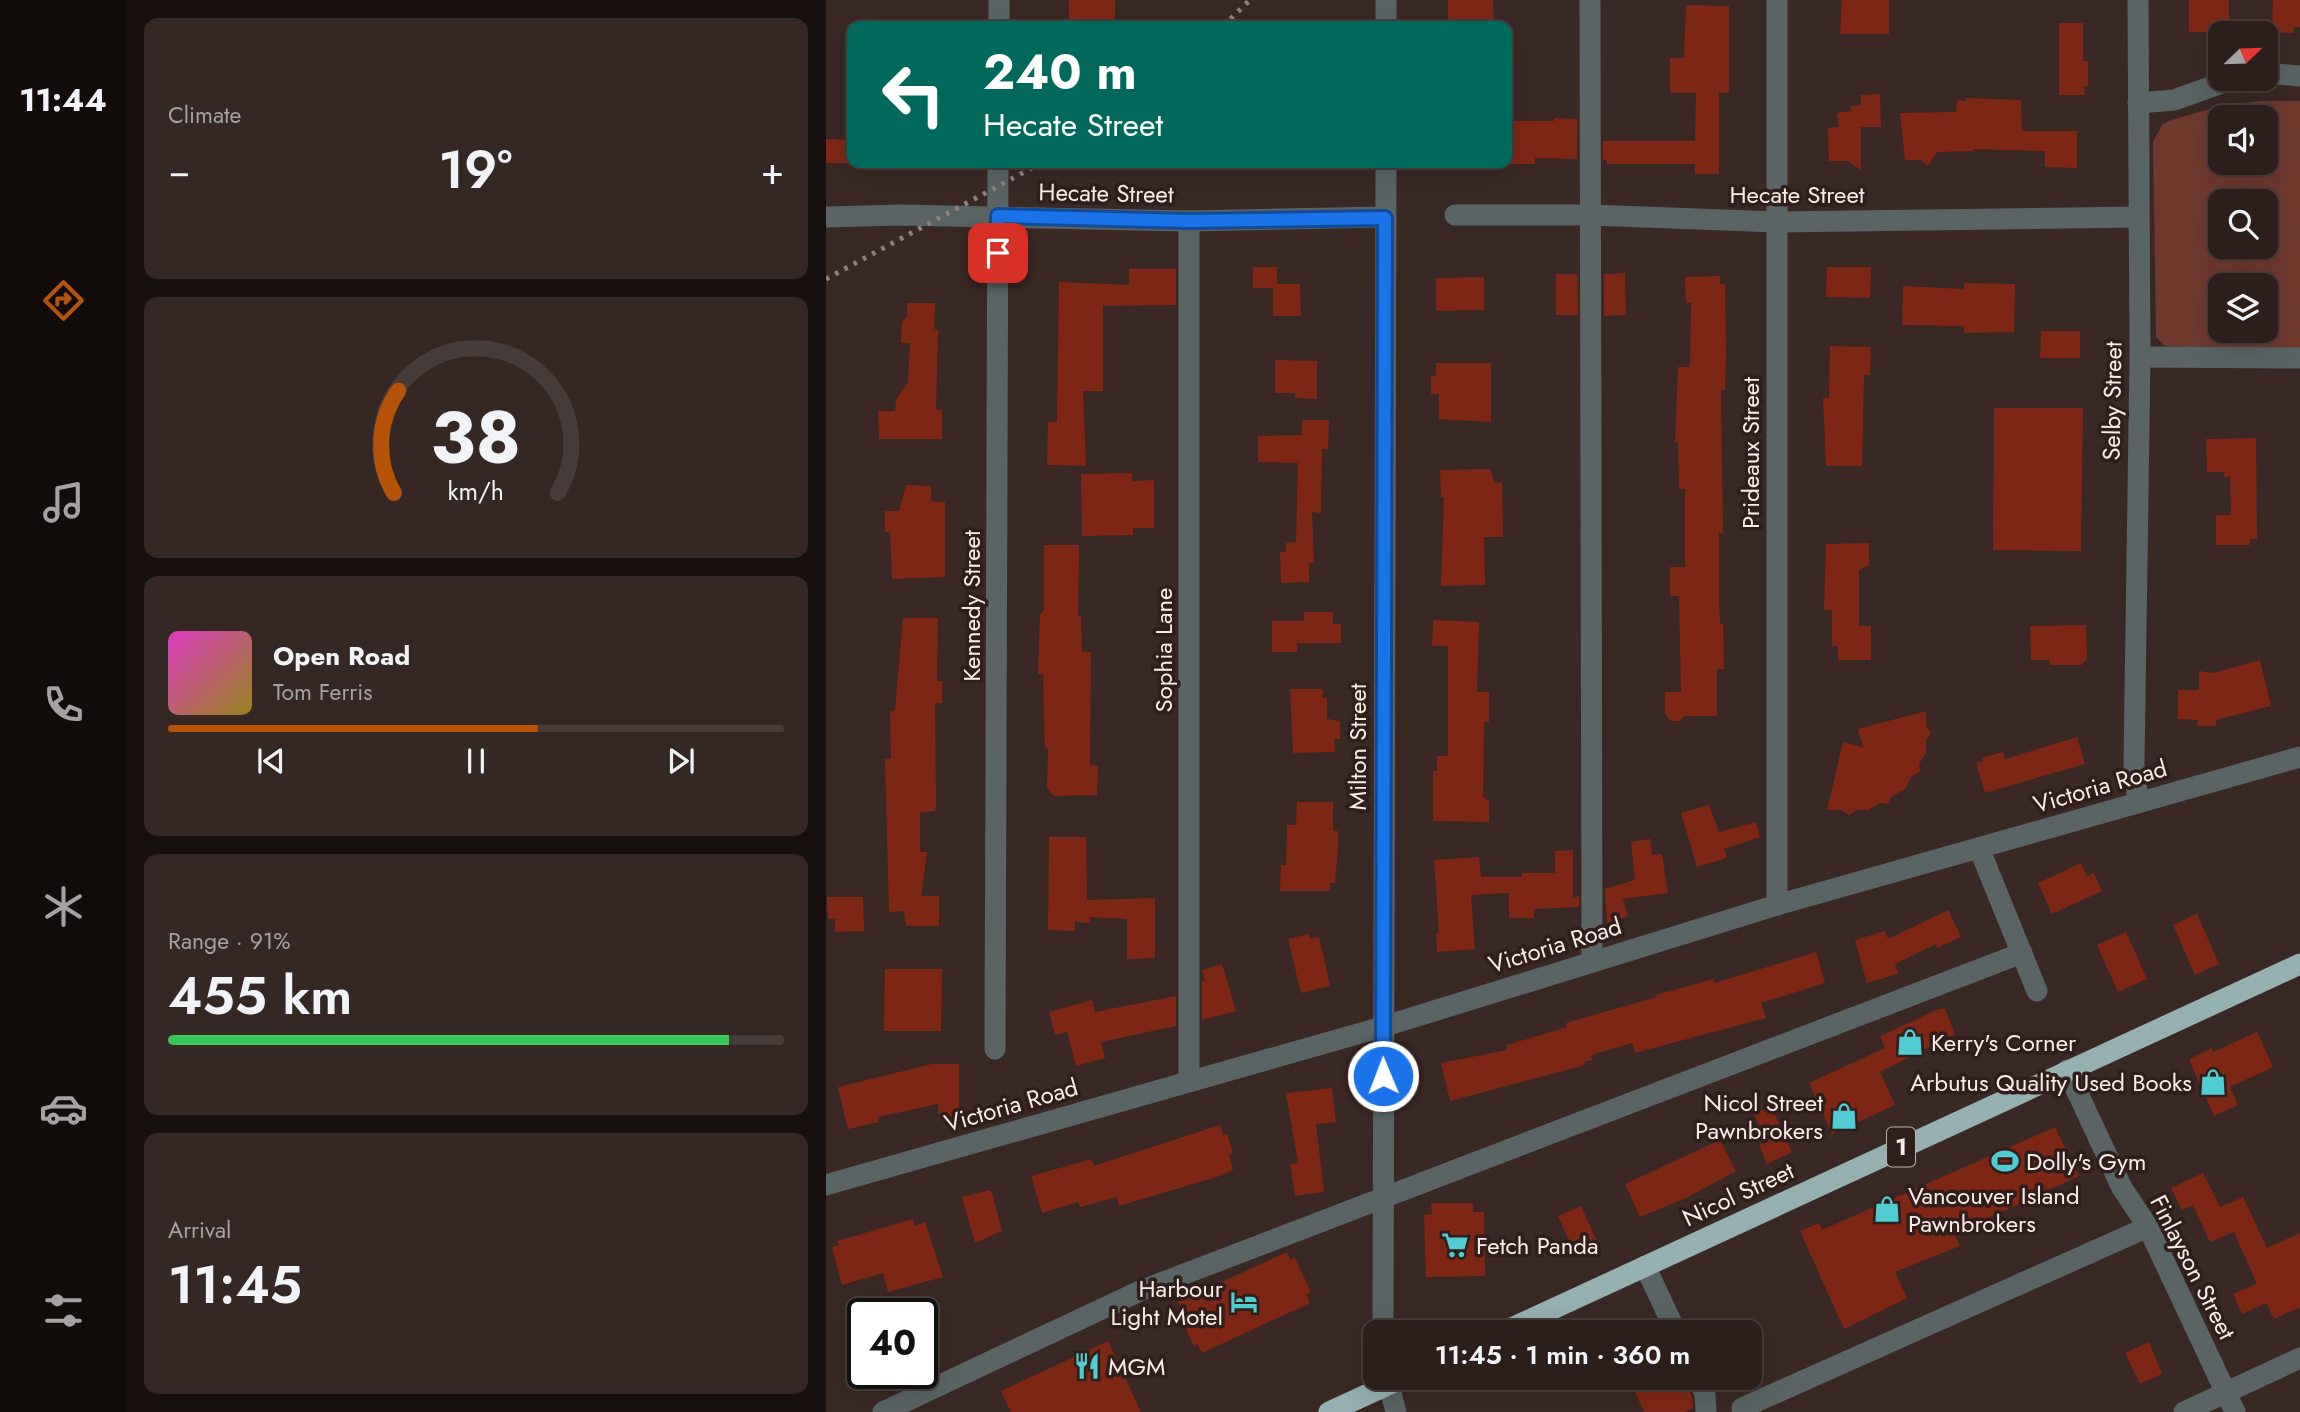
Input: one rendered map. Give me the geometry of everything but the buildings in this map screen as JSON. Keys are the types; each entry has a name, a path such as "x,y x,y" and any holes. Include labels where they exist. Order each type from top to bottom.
{"highway":[{"name":"Nicol Street","path":"1529,1320 2300,964"},
{"path":"1329,1412 1373,1390"}],"street":[{"path":"999,0 999,21"},
{"path":"1386,0 1386,21"},
{"path":"1590,0 1592,960"},
{"name":"Prideaux Street","path":"1777,0 1777,905"},
{"name":"Selby Street","path":"2138,0 2140,357 2134,764 2138,803"},
{"path":"2278,74 2300,76"},
{"path":"2138,103 2174,100 2208,88"},
{"name":"Kennedy Street","path":"995,1049 998,168"},
{"name":"Milton Street","path":"1383,1320 1385,168"},
{"name":"Hecate Street","path":"1455,215 1591,215 1777,222 2138,217"},
{"name":"Hecate Street","path":"826,217 998,216 1189,221 1385,218"},
{"name":"Sophia Lane","path":"1189,221 1189,1080"},
{"path":"2140,357 2300,358"},
{"name":"Victoria Road","path":"826,1185 1382,1027 1777,905 2300,757"},
{"path":"1979,848 2037,991"},
{"path":"883,1412 1140,1292 2022,953"},
{"name":"Finlayson Street","path":"2067,1070 2122,1188 2148,1227 2235,1412"},
{"path":"1742,1408 2148,1227"},
{"path":"1645,1266 1670,1320"},
{"path":"2184,1412 2300,1358"},
{"path":"1394,1390 1396,1412"},
{"path":"1703,1390 1706,1412"}],"shaded area":[{"path":"2300,101 2300,353 2165,346 2156,337 2153,142 2162,125 2208,110 2208,175 2278,175 2278,105 2224,105"}],"railway":[{"path":"1228,21 1250,0"},
{"path":"826,279 1032,168"}],"place":[{"name":"Kerry's Corner","path":"1910,1042"},
{"name":"Arbutus Quality Used Books","path":"2213,1082"},
{"name":"Nicol Street Pawnbrokers","path":"1844,1116"},
{"name":"Dolly's Gym","path":"2005,1161"},
{"name":"Vancouver Island Pawnbrokers","path":"1887,1209"},
{"name":"Fetch Panda","path":"1455,1245"},
{"name":"Harbour Light Motel","path":"1244,1302"},
{"name":"MGM","path":"1087,1366"}],"route":[{"path":"998,253 998,216 1189,221 1365,216 1385,218 1383,1076"}]}
